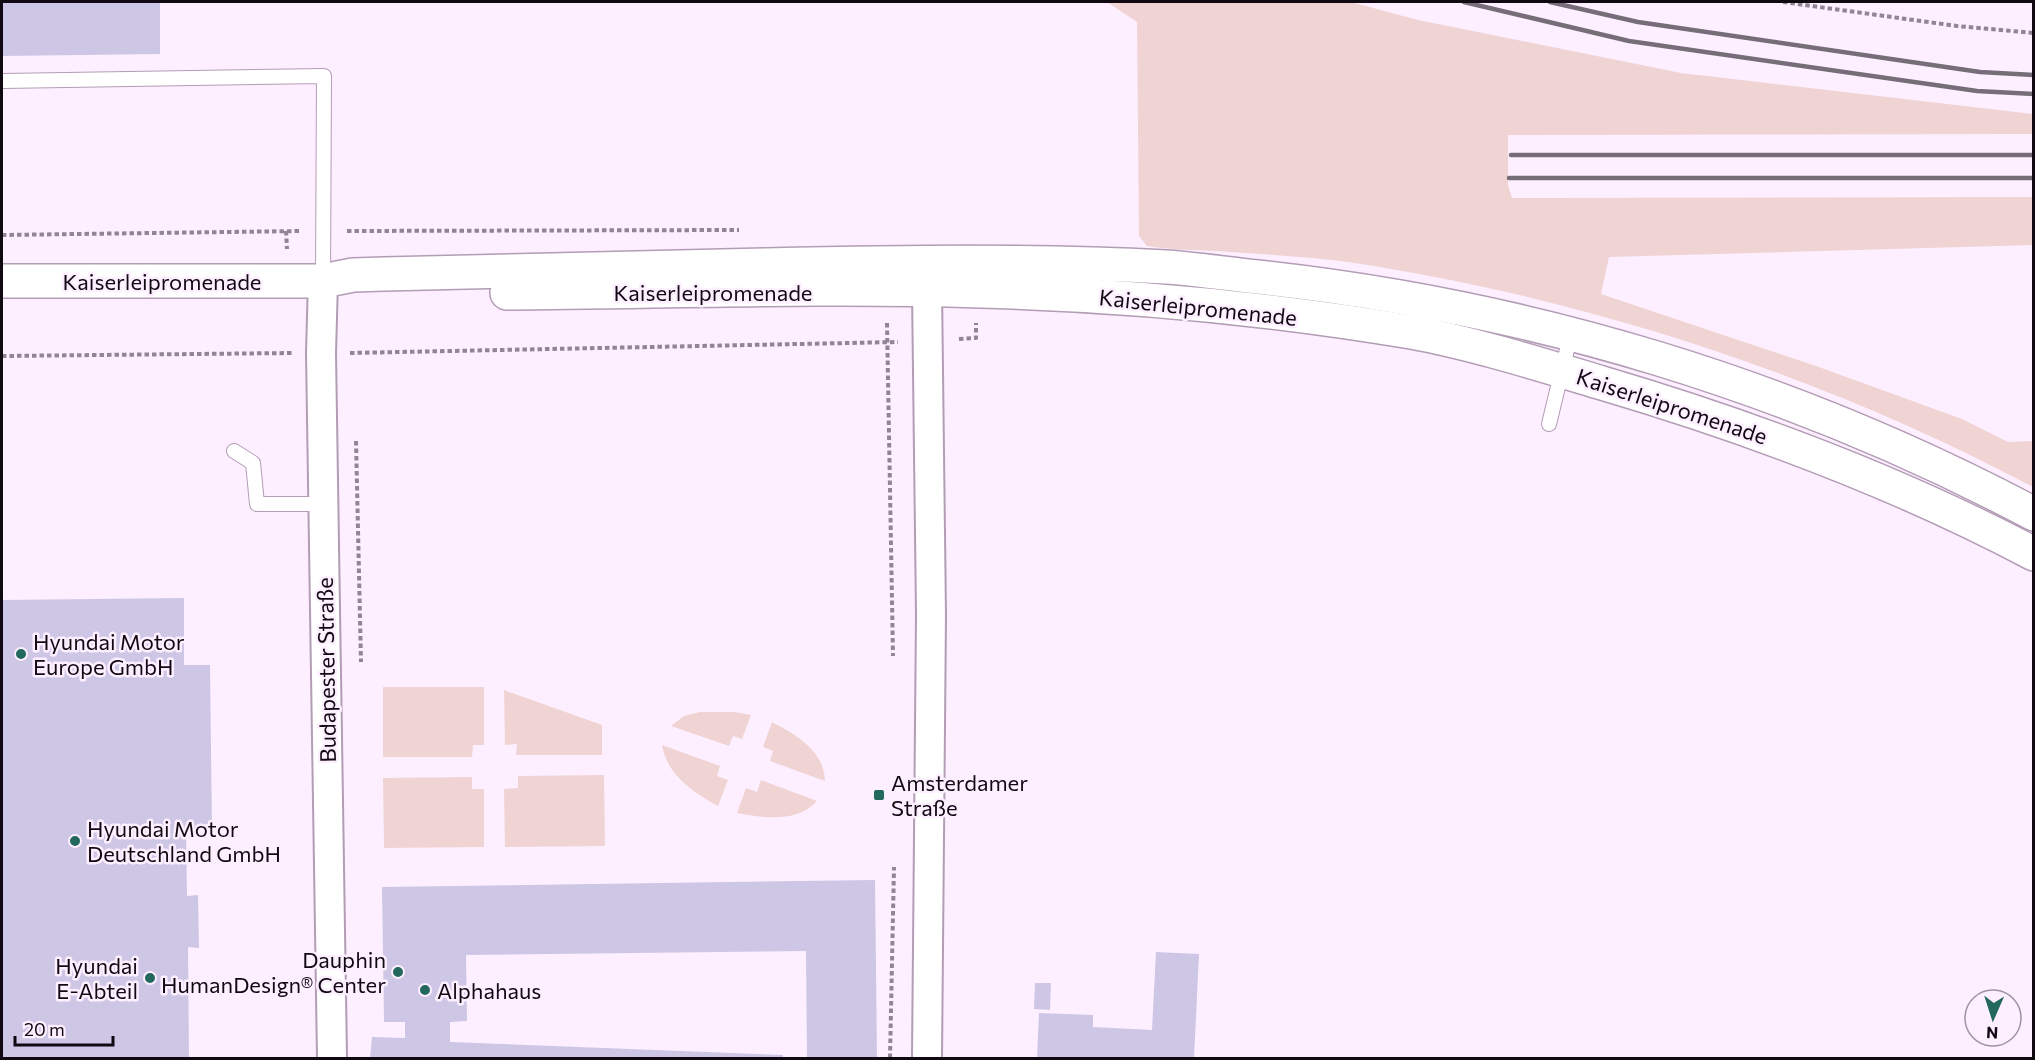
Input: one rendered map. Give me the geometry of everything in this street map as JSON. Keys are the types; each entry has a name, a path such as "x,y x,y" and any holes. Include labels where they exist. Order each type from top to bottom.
{"main road":[{"name":"Kaiserleipromenade","path":"2,281 927,276 1046,261 1169,267 1316,283 1419,299 1571,333 1678,365 1798,407 1904,449 2034,514"},
{"name":"Kaiserleipromenade","path":"338,278 355,289 395,294 886,291 927,276 1046,293 1171,302 1414,333 1562,370 1713,416 1768,436 1953,512 2034,554"}],"street":[{"path":"927,276 931,615 927,1059"},
{"name":"Budapester Straße","path":"332,1059 321,353 338,278"}],"lane":[{"path":"2,81 324,76 322,231 338,278"},
{"path":"1549,424 1571,333"},
{"path":"234,451 254,463 257,504 323,504"}],"path":[{"path":"1782,2 1957,26 2034,33"},
{"path":"2,235 322,231 744,230"},
{"path":"338,278 355,231"},
{"path":"886,291 893,656"},
{"path":"2,356 354,353 888,343 976,338"},
{"path":"354,342 354,365"},
{"path":"356,436 361,662"},
{"path":"890,1059 894,867"}],"shaded area":[{"path":"1107,2 1351,2 1418,20 1681,73 2033,114 2033,134 1508,135 1508,185 1512,198 2033,197 2033,245 1609,257 1601,294 1816,366 1962,419 2008,442 2033,441 2033,487 1955,448 1795,379 1629,324 1545,301 1460,282 1354,263 1147,246 1139,236 1137,22"},
{"path":"383,687 484,687 484,745 473,745 472,757 383,757"},
{"path":"504,690 602,725 602,755 516,755 517,744 505,745"},
{"path":"700,712 734,712 751,715 742,739 733,736 729,746 671,726 684,716"},
{"path":"772,722 799,738 814,752 820,761 825,781 770,761 773,751 763,747"},
{"path":"662,745 720,766 717,776 728,780 718,806 699,795 675,774"},
{"path":"604,775 605,846 505,847 504,789 518,788 518,776"},
{"path":"472,777 472,789 484,789 484,847 384,848 383,778"},
{"path":"761,780 817,801 800,813 790,816 769,817 737,813 746,788 757,792"}],"building":[{"path":"2,2 160,2 160,54 2,56"},
{"path":"184,598 184,665 210,665 212,830 186,830 187,896 198,895 199,948 188,947 189,1058 2,1058 2,600"},
{"name":"Alphahaus","path":"875,880 877,1058 807,1058 806,951 466,955 467,1021 450,1022 450,1042 783,1055 783,1058 370,1058 372,1037 405,1038 405,1022 384,1022 382,887"},
{"path":"1156,952 1199,954 1194,1058 1037,1058 1039,1013 1093,1015 1093,1027 1152,1030"},
{"path":"1035,983 1051,983 1050,1010 1034,1009"}],"railway":[{"path":"1464,2 1629,41 1977,91 2034,94"},
{"path":"1550,2 1638,22 1980,72 2034,75"},
{"path":"1511,155 2034,155"},
{"path":"1509,178 2034,178"}],"place":[{"name":"Hyundai Motor Europe GmbH","path":"21,654"},
{"name":"Amsterdamer Straße","path":"879,795"},
{"name":"Hyundai Motor Deutschland GmbH","path":"75,841"},
{"name":"Dauphin HumanDesign® Center","path":"398,972"},
{"name":"Hyundai E-Abteil","path":"150,978"},
{"name":"Alphahaus","path":"425,990"}]}
